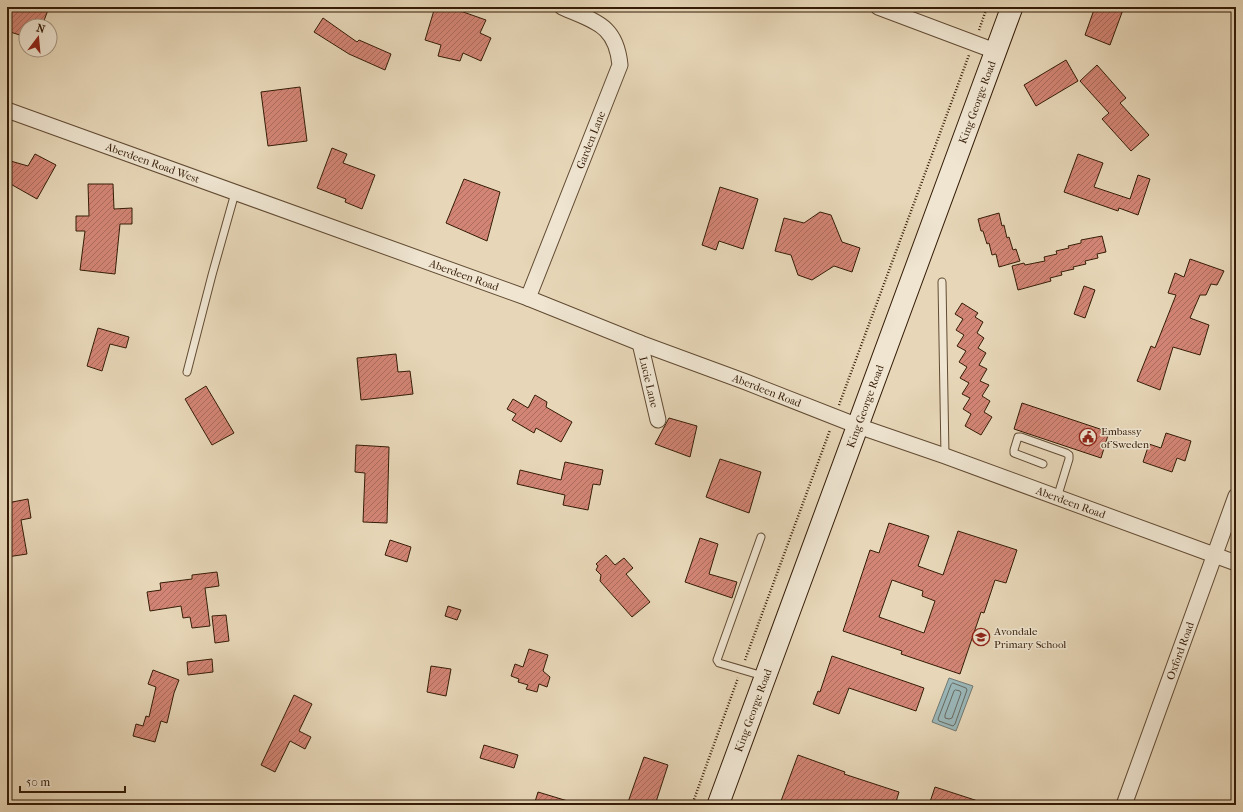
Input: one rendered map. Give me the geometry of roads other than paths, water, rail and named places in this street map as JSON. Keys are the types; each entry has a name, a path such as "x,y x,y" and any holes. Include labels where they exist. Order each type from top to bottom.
{"main road":[{"name":"King George Road","path":"718,805 1012,7"}],"street":[{"name":"Garden Lane","path":"528,298 620,66 619,52 615,40 608,31 600,24 562,7"},
{"path":"878,7 995,51"},
{"name":"Aberdeen Road West","path":"7,110 298,216"},
{"name":"Aberdeen Road","path":"298,216 528,298 640,343 746,382 858,426 945,456 1236,563"},
{"name":"Lucie Lane","path":"640,343 658,420"},
{"name":"Oxford Road","path":"1124,805 1236,496"}],"lane":[{"path":"187,372 235,193"},
{"path":"942,282 945,456"},
{"path":"1042,464 1014,452 1018,437 1060,450 1069,455 1057,498"},
{"path":"761,537 717,660 719,663 766,677"}],"water":[{"path":"949,678 973,686 956,731 932,722"}],"place":[{"name":"Embassy of Sweden","path":"1088,437"},
{"name":"Avondale Primary School","path":"981,637"}]}
